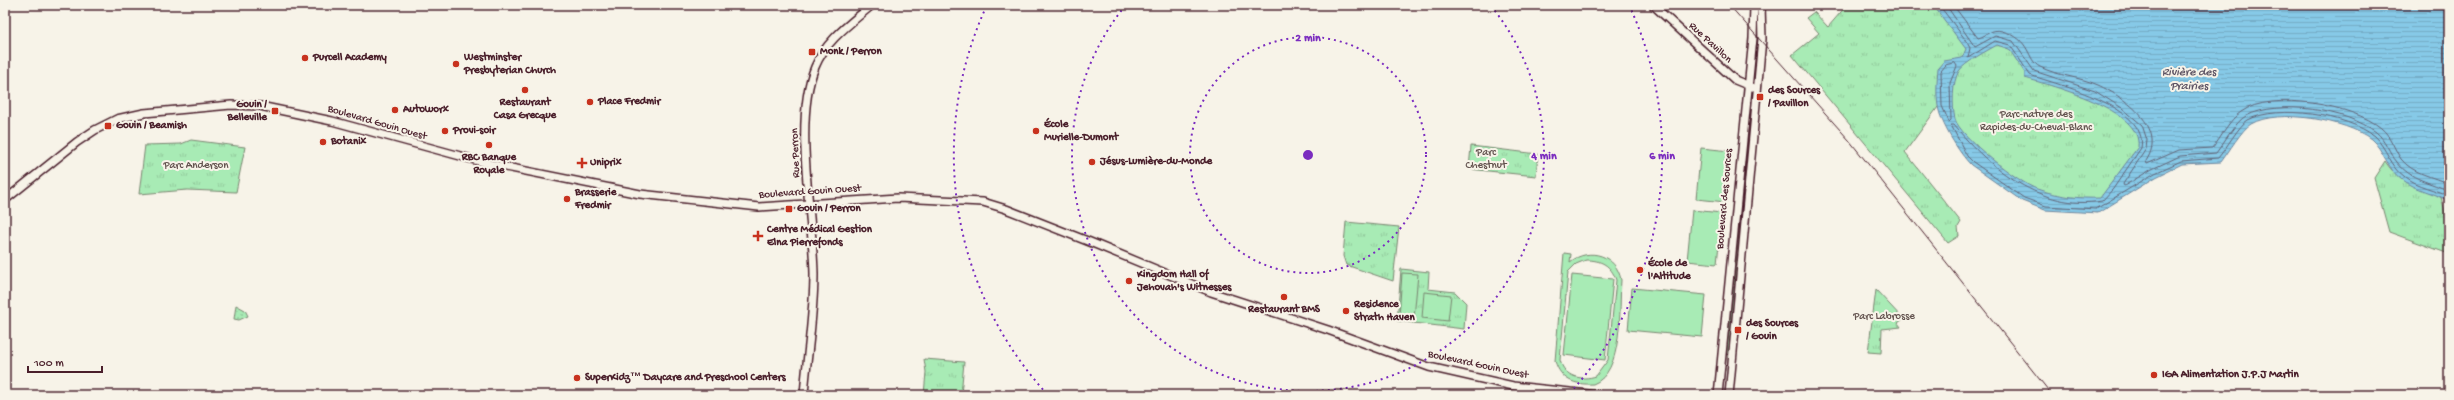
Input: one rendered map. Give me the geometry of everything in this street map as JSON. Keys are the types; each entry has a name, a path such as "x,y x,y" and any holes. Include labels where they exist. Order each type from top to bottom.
{"street":[{"name":"Rue Perron","path":"804,395 814,281 806,127 810,83 822,52 833,39 872,5"},
{"name":"Rue Pavillon","path":"1653,5 1732,78 1748,86 1757,88"},
{"name":"Boulevard des Sources","path":"1718,395 1754,27 1754,5"},
{"name":"Boulevard des Sources","path":"1729,395 1763,24 1761,5"},
{"name":"Boulevard Gouin Ouest","path":"5,200 77,142 112,121 142,113 250,105 326,119 466,158 605,189 747,206 810,204 904,198 958,200 990,204 1090,242 1211,292 1328,330 1430,367 1513,386 1598,395"}],"green space":[{"name":"Parc-nature des Rapides-du-Cheval-Blanc","path":"1847,5 1980,5 2167,124 2103,204 2041,200 1964,143 1947,101 1938,107 1905,152 1961,222 1958,227 1959,236 1948,243 1792,55 1819,33 1806,18 1814,12 1828,27"},
{"name":"Parc Anderson","path":"191,140 245,147 236,192 187,190 139,194 145,145 181,144"},
{"name":"Parc Chestnut","path":"1471,146 1538,154 1536,176 1469,169"},
{"path":"1701,148 1730,151 1726,202 1696,199"},
{"path":"1745,155 1747,171 1736,285 1733,284"},
{"path":"2385,161 2396,174 2410,184 2441,197 2449,229 2449,254 2389,232 2374,178"},
{"path":"1692,210 1722,213 1717,264 1687,261"},
{"path":"1346,222 1399,227 1393,281 1346,265 1343,256"},
{"path":"1564,253 1571,254 1570,262 1578,257 1586,255 1594,254 1602,256 1614,265 1621,280 1618,338 1615,354 1610,367 1603,378 1593,384 1580,384 1565,377 1561,373 1555,361","holes":["1586,260 1605,264 1616,280 1608,360 1596,376 1579,378 1569,374 1562,366 1560,360 1568,272 1576,264"]},
{"path":"1401,269 1429,272 1428,289 1455,292 1466,303 1464,329 1397,321"},
{"path":"1402,273 1418,274 1414,318 1399,317"},
{"path":"1572,275 1613,279 1605,360 1564,355"},
{"path":"1733,287 1736,287 1729,363 1727,350"},
{"path":"1632,288 1706,295 1702,337 1628,330"},
{"name":"Parc Labrosse","path":"1876,290 1903,319 1898,323 1901,327 1882,329 1881,353 1868,352"},
{"path":"1424,292 1451,295 1448,321 1422,318"},
{"path":"236,305 245,310 248,316 239,320 234,319"},
{"path":"924,359 964,362 961,395 924,395 926,372"}],"water":[{"name":"Rivière des Prairies","path":"1933,5 2449,5 2449,201 2402,180 2397,176 2375,143 2360,132 2346,126 2312,118 2278,117 2263,119 2247,127 2221,162 2182,164 2156,177 2098,213 2045,210 2022,201 1971,165 1966,160 1946,129 1938,106 1938,68 1944,61 1962,58 1966,49","holes":["1997,45 2009,49 2025,73 2025,78 2074,93 2094,101 2126,121 2136,133 2138,147 2100,198 2060,195 2037,189 2029,185 2004,169 1967,137 1959,127 1955,119 1953,108 1955,81 1959,71 1982,53"]}],"tram line":[{"path":"1729,5 1849,140 2052,395"}],"place":[{"name":"Monk / Perron","path":"812,52"},
{"name":"Purcell Academy","path":"305,58"},
{"name":"Westminster Presbyterian Church","path":"456,64"},
{"name":"Restaurant Casa Grecque","path":"525,90"},
{"name":"des Sources / Pavillon","path":"1760,97"},
{"name":"Place Fredmir","path":"590,102"},
{"name":"Autoworx","path":"395,110"},
{"name":"Gouin / Belleville","path":"275,111"},
{"name":"Gouin / Beamish","path":"108,126"},
{"name":"Provi-soir","path":"445,131"},
{"name":"École Murielle-Dumont","path":"1036,131"},
{"name":"Botanix","path":"323,142"},
{"name":"RBC Banque Royale","path":"489,145"},
{"name":"Jésus-Lumière-du-Monde","path":"1092,162"},
{"name":"Uniprix","path":"582,163"},
{"name":"Brasserie Fredmir","path":"567,199"},
{"name":"Gouin / Perron","path":"789,209"},
{"name":"Centre Médical Gestion Elna Pierrefonds","path":"758,236"},
{"name":"École de l'Altitude","path":"1640,270"},
{"name":"Kingdom Hall of Jehovah's Witnesses","path":"1129,281"},
{"name":"Restaurant BMS","path":"1284,297"},
{"name":"Residence Strath Haven","path":"1346,311"},
{"name":"des Sources / Gouin","path":"1738,330"},
{"name":"IGA Alimentation J.P.J Martin","path":"2154,375"},
{"name":"SuperKidz™ Daycare and Preschool Centers","path":"577,378"}]}
